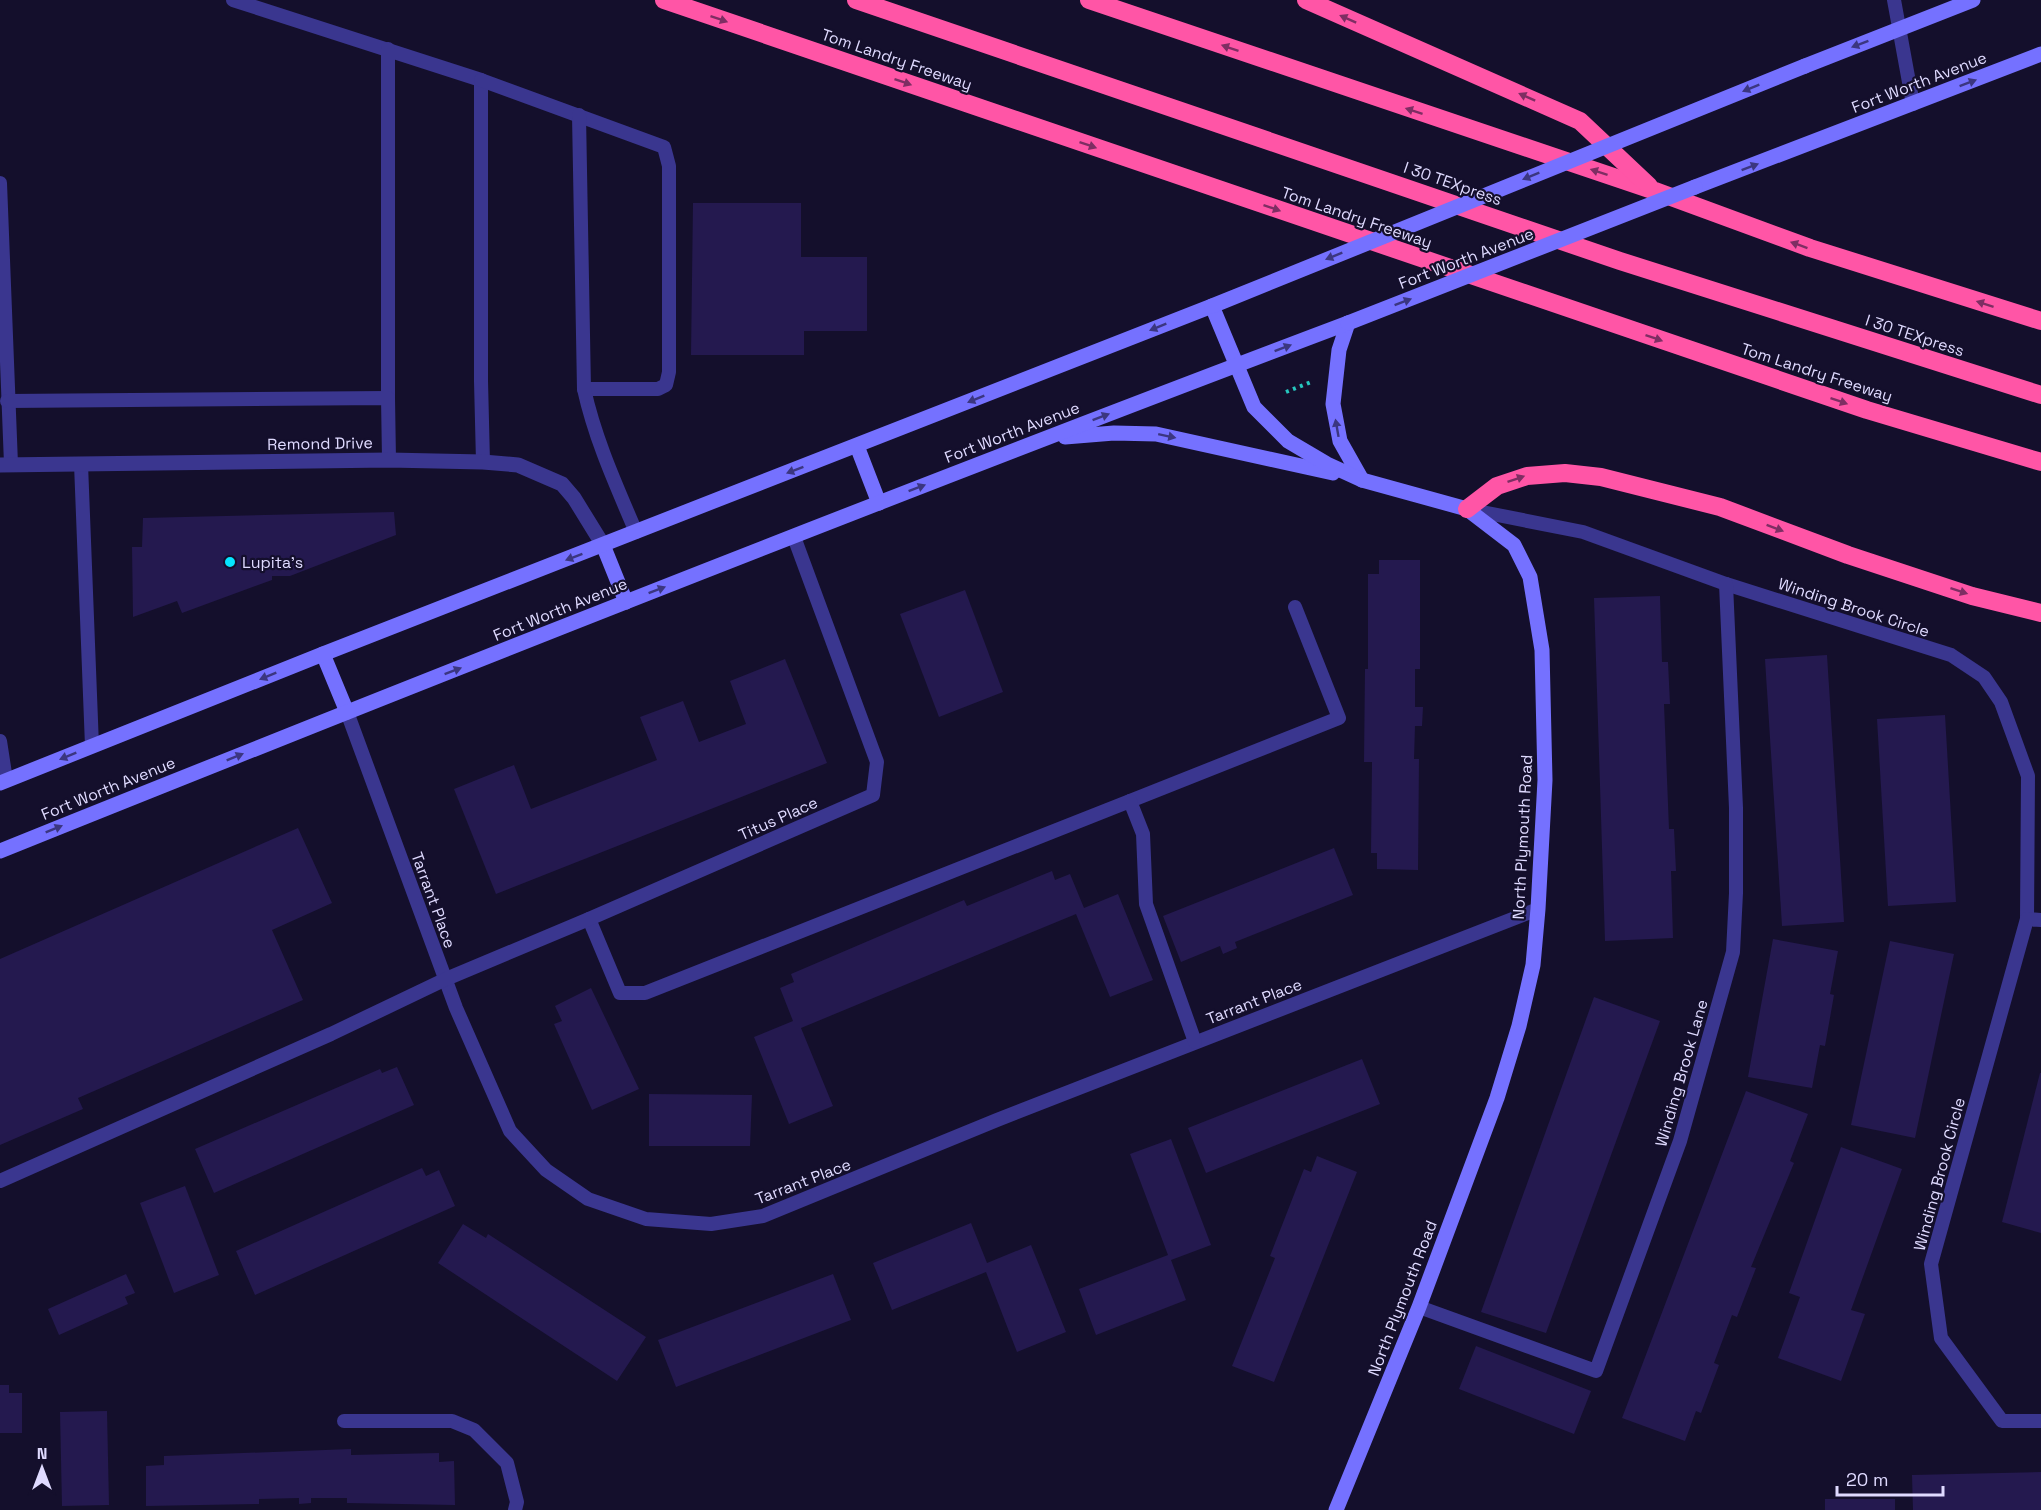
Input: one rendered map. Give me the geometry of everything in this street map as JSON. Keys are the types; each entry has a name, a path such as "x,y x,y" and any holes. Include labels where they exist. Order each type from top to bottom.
{"highway":[{"name":"Tom Landry Freeway","path":"664,0 1856,406 2041,462"},
{"name":"I 30 TEXpress","path":"856,0 1620,261 2041,395"},
{"path":"1089,0 1655,191 1809,248 2041,321"},
{"path":"1306,0 1580,121 1655,191"},
{"path":"1467,509 1497,486 1527,476 1565,473 1601,477 1720,507 1848,555 1972,596 2041,613"}],"main road":[{"path":"3,782 323,654 1212,306 1973,0"},
{"name":"Fort Worth Avenue","path":"0,851 879,503 2041,54"},
{"name":"North Plymouth Road","path":"1212,306 1254,407 1288,441 1327,464 1362,480 1467,509 1514,545 1530,577 1542,650 1545,780 1538,909 1533,965 1519,1026 1497,1098 1419,1307 1336,1510"},
{"path":"1348,323 1339,350 1333,404 1340,441 1362,480"},
{"path":"1046,438 1114,433 1156,434 1362,480"},
{"path":"857,446 879,503"},
{"path":"603,545 626,602"},
{"path":"323,654 347,712"}],"street":[{"name":"Remond Drive","path":"5,464 389,460 518,465 562,484 574,498 603,545"}],"lane":[{"path":"233,0 482,81 664,147 669,166 669,372 666,385 658,389 584,389"},
{"path":"1894,0 1913,104"},
{"path":"388,49 389,460"},
{"path":"482,81 483,462"},
{"path":"579,115 584,389 590,417 636,532"},
{"path":"0,183 7,401 5,464"},
{"path":"7,401 388,398"},
{"path":"81,464 92,746"},
{"name":"Winding Brook Circle","path":"1467,509 1583,532 1726,584 1951,655 1984,677 2001,702 2028,776 2027,919 1931,1264 1941,1338 2002,1421 2041,1421"},
{"name":"Titus Place","path":"0,1181 331,1034 446,979 873,795 877,762 794,537"},
{"name":"Winding Brook Lane","path":"1419,1307 1596,1371 1680,1141 1733,952 1736,808 1726,584"},
{"path":"589,919 620,993 645,993 1339,718 1295,607"},
{"name":"Tarrant Place","path":"347,712 456,1008 510,1131 546,1170 588,1199 646,1219 711,1224 763,1216 997,1120 1538,909"},
{"path":"0,741 3,782"},
{"path":"1130,801 1143,834 1146,904 1195,1042"},
{"path":"2027,919 2041,920"},
{"path":"344,1421 453,1421 474,1430 507,1463 517,1502 515,1510"}],"path":[{"path":"1286,392 1319,378"}],"building":[{"path":"693,203 801,203 801,257 867,257 867,331 804,331 804,355 691,355"},
{"name":"Lupita's","path":"394,512 396,535 290,576 272,576 272,580 182,613 177,601 133,617 132,547 142,547 143,518"},
{"path":"1379,560 1420,560 1420,669 1415,669 1415,707 1423,707 1422,726 1415,726 1414,759 1419,759 1418,870 1377,869 1377,853 1371,853 1372,762 1364,762 1365,669 1368,669 1368,574 1379,574"},
{"path":"965,590 1003,692 939,717 900,614"},
{"path":"1660,596 1662,662 1668,662 1670,704 1664,704 1669,829 1674,829 1676,871 1671,871 1673,938 1605,941 1594,598"},
{"path":"1827,655 1844,922 1782,926 1765,659"},
{"path":"785,659 827,763 496,894 454,789 514,765 531,809 657,760 640,717 683,701 699,742 746,724 730,681"},
{"path":"1945,715 1956,902 1888,906 1877,719"},
{"path":"298,828 332,903 272,930 303,1000 78,1098 83,1109 0,1145 0,959"},
{"path":"1334,848 1353,895 1235,942 1237,948 1223,954 1220,946 1181,962 1163,916"},
{"path":"1052,871 1055,880 1070,874 1084,908 1118,894 1153,980 1110,997 1076,914 801,1028 833,1106 789,1124 754,1037 793,1021 780,988 794,982 791,974 964,900 967,906"},
{"path":"1773,939 1838,951 1830,994 1834,995 1825,1046 1820,1045 1812,1088 1748,1077"},
{"path":"1890,941 1954,954 1915,1138 1851,1125"},
{"path":"591,988 639,1089 592,1110 554,1024 562,1021 555,1006"},
{"path":"1594,997 1660,1021 1546,1333 1481,1312"},
{"path":"1362,1059 1380,1104 1206,1173 1188,1128"},
{"path":"397,1067 414,1105 214,1193 195,1149 380,1069 382,1073"},
{"path":"2041,1073 2041,1233 2002,1222"},
{"path":"1746,1091 1808,1114 1790,1161 1794,1163 1751,1267 1756,1268 1737,1317 1732,1315 1714,1363 1719,1365 1701,1413 1696,1411 1685,1441 1622,1418"},
{"path":"649,1094 752,1095 750,1146 649,1146"},
{"path":"1171,1139 1211,1245 1171,1260 1186,1300 1096,1335 1079,1289 1168,1255 1130,1154"},
{"path":"1841,1147 1902,1169 1851,1310 1865,1314 1841,1381 1778,1358 1800,1297 1789,1293"},
{"path":"1317,1156 1357,1172 1274,1382 1232,1366 1275,1258 1270,1256 1304,1169 1311,1172"},
{"path":"422,1168 426,1176 439,1170 455,1206 255,1295 236,1251"},
{"path":"185,1186 219,1275 174,1293 140,1203"},
{"path":"971,1223 987,1263 1031,1245 1066,1332 1017,1352 986,1272 892,1310 873,1263"},
{"path":"463,1224 486,1238 488,1234 646,1337 617,1381 438,1263"},
{"path":"126,1274 135,1293 125,1297 128,1304 59,1335 48,1309"},
{"path":"833,1274 851,1320 676,1387 658,1340"},
{"path":"1476,1346 1591,1391 1574,1434 1459,1389"},
{"path":"0,1385 9,1385 9,1393 22,1393 22,1433 0,1433"},
{"path":"107,1411 109,1505 62,1506 60,1412"},
{"path":"351,1449 351,1455 439,1453 439,1462 454,1461 455,1505 347,1503 347,1498 311,1498 311,1503 299,1504 299,1498 259,1499 259,1504 146,1506 146,1466 164,1465 164,1456"},
{"path":"2041,1472 2041,1510 1913,1510 1912,1475"},
{"path":"1825,1499 1895,1499 1895,1510 1825,1510"}],"place":[{"name":"Lupita's","path":"230,562"}]}
